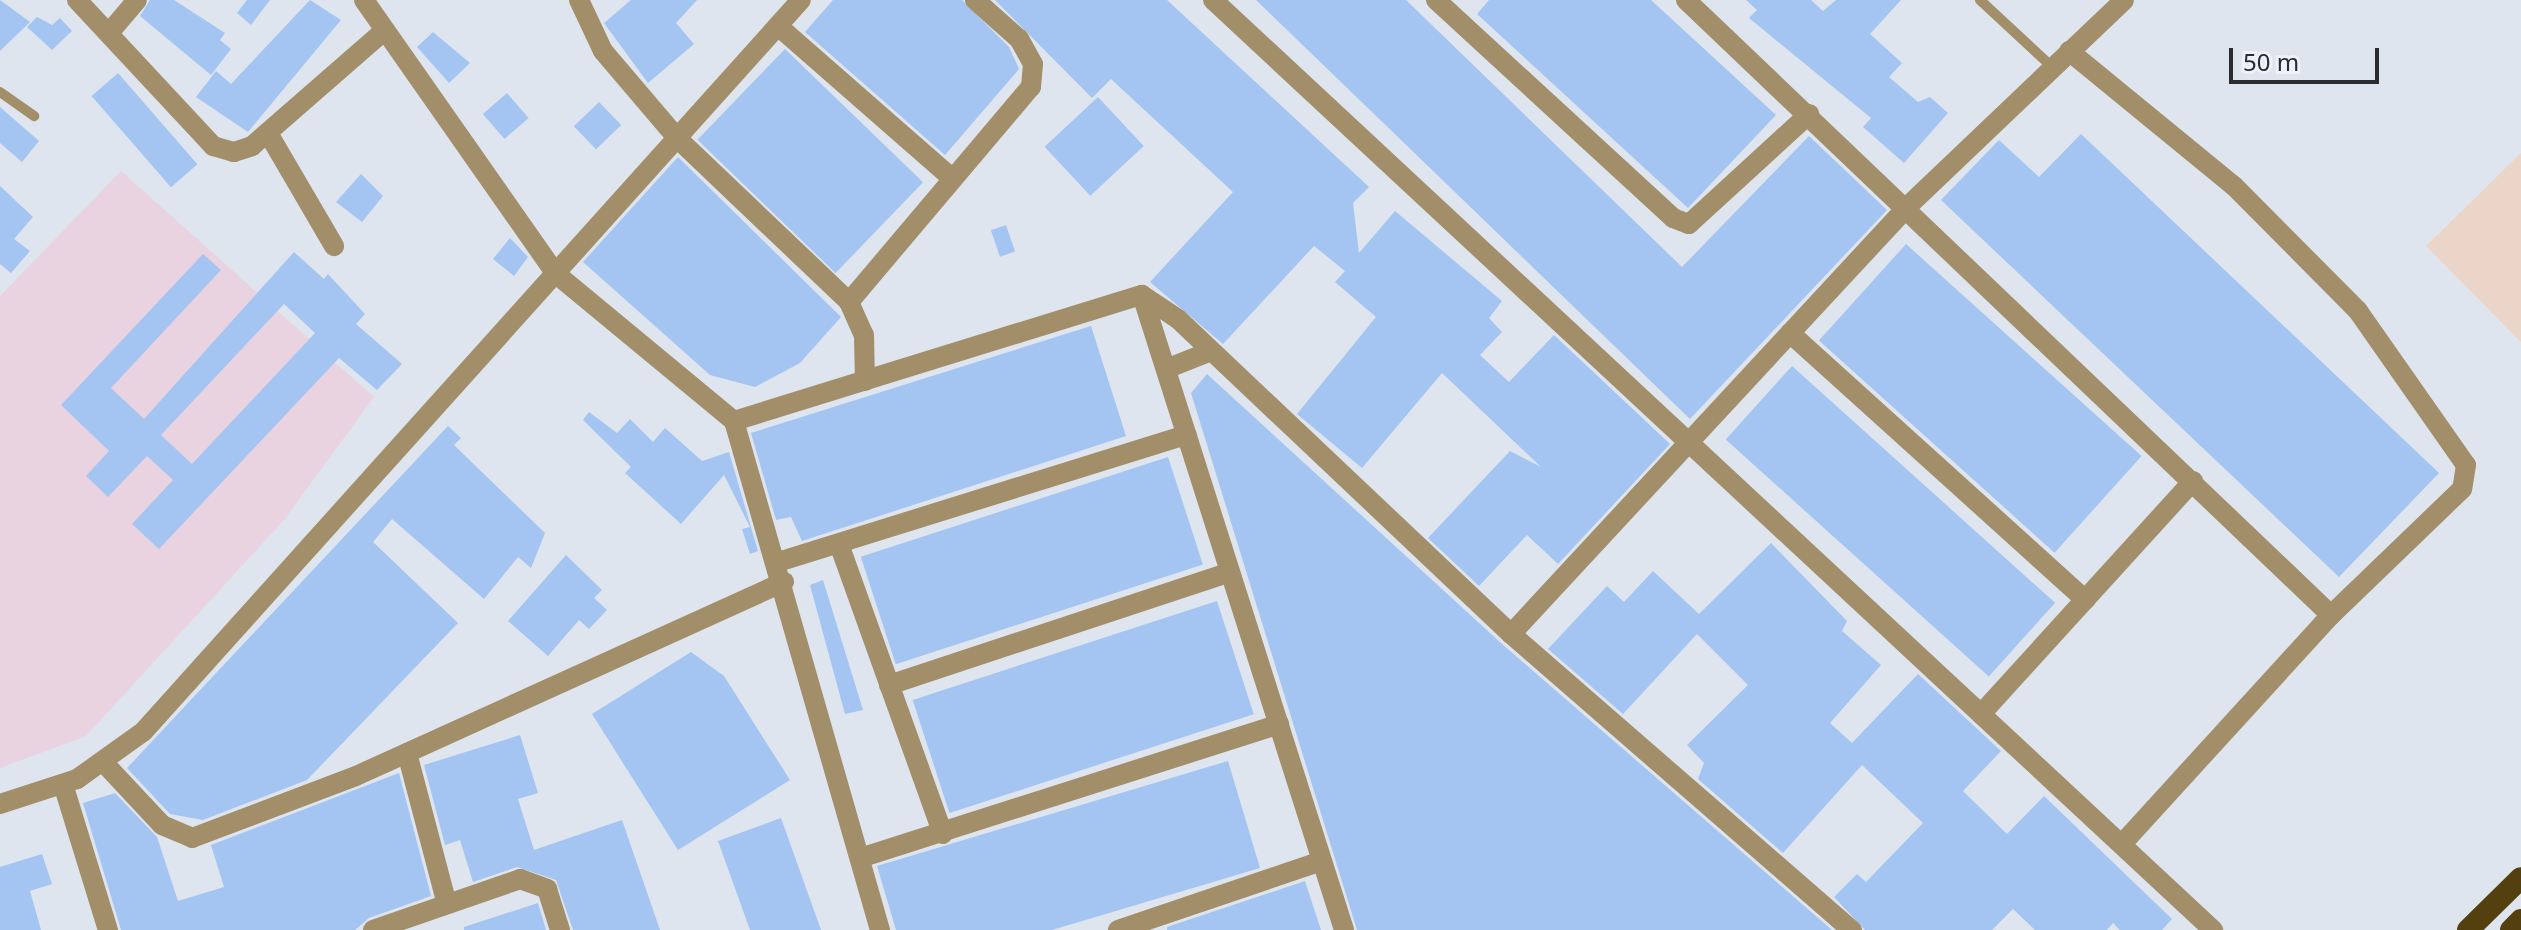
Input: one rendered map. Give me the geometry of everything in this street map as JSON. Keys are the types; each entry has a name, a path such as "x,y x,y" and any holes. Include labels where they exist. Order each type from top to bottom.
{"highway":[{"path":"2468,930 2521,878"},
{"path":"2511,930 2521,920"}],"street":[{"path":"77,0 213,146 234,152 268,133 384,31"},
{"path":"109,33 137,0"},
{"path":"364,0 555,273 734,421 781,572 880,930"},
{"path":"579,0 603,51 677,138 849,302 864,335 865,381"},
{"path":"0,804 63,784 105,764 143,732 801,0"},
{"path":"849,302 1031,87 1033,64 1019,39 975,0"},
{"path":"1213,0 2213,930"},
{"path":"1686,0 1908,206 2331,615"},
{"path":"1511,634 1908,206 2124,0"},
{"path":"1451,5 1673,218 1689,224 1809,114"},
{"path":"778,26 953,179"},
{"path":"2069,51 2234,186 2358,311 2421,409 2461,449 2462,489 2331,615 2122,844"},
{"path":"268,133 334,246"},
{"path":"734,421 1142,295"},
{"path":"1142,295 1211,351 1511,634 1852,930"},
{"path":"1142,295 1344,930"},
{"path":"1790,333 2085,600"},
{"path":"1166,369 1211,351"},
{"path":"105,764 162,825 192,838 407,753 839,544 1187,435"},
{"path":"1981,714 2193,481"},
{"path":"839,544 943,834"},
{"path":"889,685 1230,572"},
{"path":"860,858 943,834 1279,724"},
{"path":"407,753 447,904"},
{"path":"63,784 108,930"},
{"path":"1118,930 1322,861"},
{"path":"373,930 520,879 537,881 547,889 560,930"}],"lane":[{"path":"1980,0 2052,67"},
{"path":"0,92 34,116"}],"shaded area":[{"path":"2521,153 2521,342 2426,246"},
{"path":"121,171 374,397 284,520 86,736 0,768 0,296"}],"building":[{"path":"0,0 30,22 0,51"},
{"path":"150,0 174,0 225,33 220,40 231,49 211,75 140,16"},
{"path":"247,0 270,0 251,25 237,13"},
{"path":"310,0 341,20 248,132 196,97 216,71 231,84"},
{"path":"631,0 697,0 676,23 694,44 648,83 604,23"},
{"path":"833,0 962,0 1009,47 1019,69 945,155 805,32"},
{"path":"995,0 1167,0 1369,187 1353,203 1359,253 1395,211 1502,301 1489,318 1502,332 1480,355 1509,382 1554,335 1670,444 1558,564 1527,535 1479,586 1428,538 1510,451 1541,467 1442,373 1362,468 1297,414 1376,317 1335,282 1345,271 1314,246 1223,344 1150,282 1233,192 1111,79 1092,98"},
{"path":"1256,0 1406,0 1682,267 1809,136 1887,210 1690,419"},
{"path":"1489,0 1651,0 1776,115 1688,208 1477,14"},
{"path":"1746,0 1811,0 1823,11 1836,0 1901,0 1870,34 1902,63 1889,77 1918,102 1930,97 1948,113 1904,163 1863,127 1871,118 1749,18 1757,10"},
{"path":"37,17 52,25 60,18 72,31 52,50 27,27"},
{"path":"433,32 470,63 449,83 417,47"},
{"path":"785,49 923,182 836,273 697,140"},
{"path":"118,73 197,164 171,187 92,96"},
{"path":"507,93 529,118 504,139 483,114"},
{"path":"1098,97 1144,146 1090,196 1045,147"},
{"path":"599,102 621,125 596,149 574,126"},
{"path":"0,107 39,141 22,162 0,143"},
{"path":"2081,134 2439,473 2339,577 1941,200 1999,140 2039,177"},
{"path":"678,157 841,317 800,363 755,387 710,375 583,262"},
{"path":"361,174 383,196 362,222 336,202"},
{"path":"0,186 33,217 14,239 30,251 11,273 0,264"},
{"path":"1006,225 1015,251 1000,257 991,230"},
{"path":"510,238 528,257 514,276 493,259"},
{"path":"1906,244 2142,456 2055,553 1819,341"},
{"path":"294,252 324,279 328,274 365,314 356,324 402,364 377,390 339,358 159,549 132,524 173,480 147,456 108,497 86,476 109,451 61,405 203,254 221,270 111,388 144,419","holes":["284,304 315,333 192,464 161,435"]},
{"path":"1091,326 1126,436 802,541 791,517 776,520 751,433"},
{"path":"1792,366 2055,603 1989,676 1726,440"},
{"path":"1207,374 1502,644 1832,930 1357,930 1191,393"},
{"path":"589,412 617,433 630,419 653,442 665,428 702,461 729,452 758,551 750,554 742,529 750,527 724,475 681,524 625,473 631,467 583,420"},
{"path":"448,426 461,438 454,445 545,533 531,568 518,557 484,599 392,519 373,542 458,623 307,780 203,820 170,814 127,768"},
{"path":"1168,457 1203,564 896,664 861,557"},
{"path":"1771,543 1847,621 1842,631 1881,665 1830,723 1852,743 1918,674 2001,751 1963,791 2007,834 2044,796 2172,919 2162,930 2120,930 2113,923 2107,930 2035,930 2013,909 1992,930 1865,930 1834,897 1857,874 1866,882 1923,823 1862,765 1783,853 1698,779 1704,763 1687,745 1748,685 1697,634 1623,714 1548,649 1607,586 1624,602 1653,571 1699,614"},
{"path":"566,555 602,590 594,598 607,610 589,629 579,620 548,656 508,621"},
{"path":"823,580 863,710 845,714 810,585"},
{"path":"1217,601 1254,714 949,813 913,700"},
{"path":"691,652 724,676 790,780 678,850 592,714"},
{"path":"520,735 538,793 518,799 534,850 622,820 660,930 573,930 556,880 517,867 473,882 460,840 445,845 424,765"},
{"path":"1228,761 1260,868 1052,930 896,930 877,866"},
{"path":"399,773 431,896 369,918 355,930 121,930 83,803 115,793 157,837 178,901 224,887 211,845"},
{"path":"781,818 821,930 750,930 718,841"},
{"path":"42,854 52,884 30,891 41,930 0,930 0,867"},
{"path":"1305,881 1321,930 1167,930 1167,927"},
{"path":"538,903 546,930 464,930 464,927"}]}
